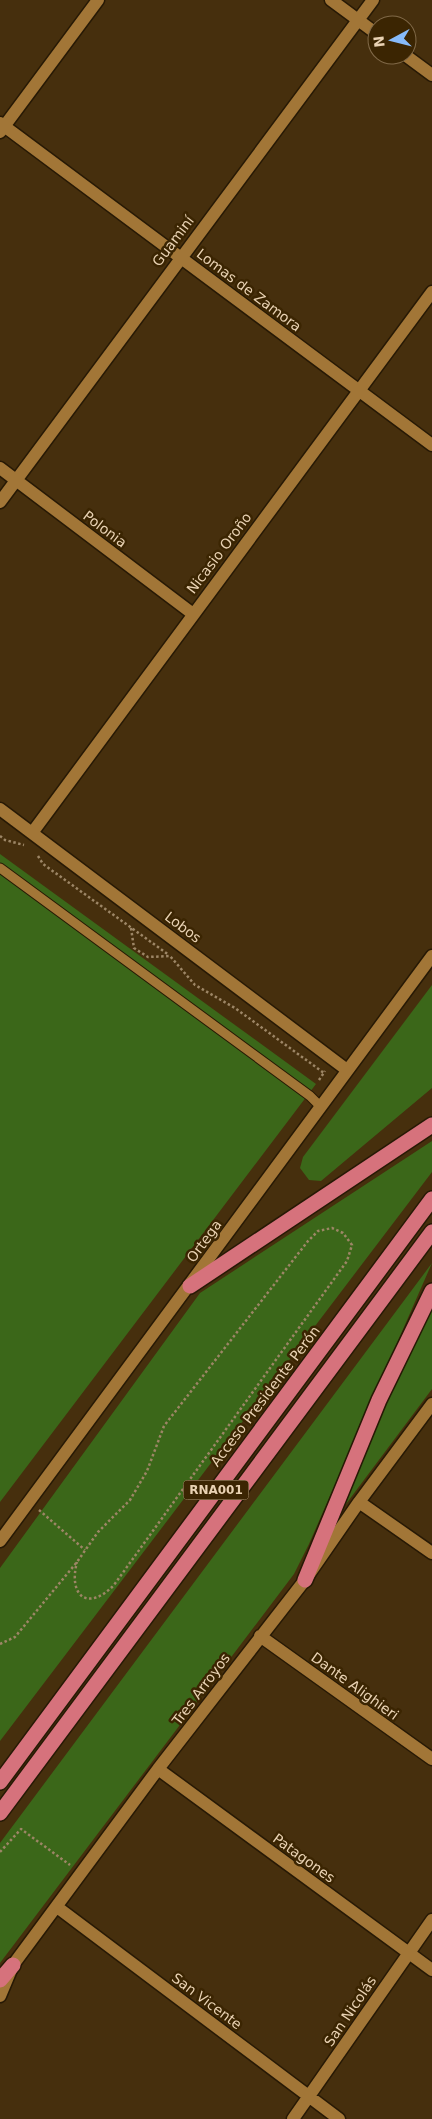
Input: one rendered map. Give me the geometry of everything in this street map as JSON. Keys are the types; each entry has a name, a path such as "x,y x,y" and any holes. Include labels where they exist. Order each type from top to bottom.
{"highway":[{"path":"190,1286 432,1125"},
{"name":"Acceso Presidente Perón","path":"0,1782 432,1199"},
{"name":"RNA001","path":"0,1814 432,1232"},
{"path":"305,1580 379,1400 432,1291"},
{"path":"0,1980 14,1965"}],"street":[{"path":"2,127 98,0"},
{"path":"331,0 367,27"},
{"name":"Guaminí","path":"0,502 180,257 373,0"},
{"path":"417,64 432,75"},
{"name":"Lomas de Zamora","path":"2,127 432,445"},
{"name":"Nicasio Oroño","path":"32,833 432,292"},
{"name":"Polonia","path":"0,468 193,614"},
{"name":"Lobos","path":"0,809 347,1070"},
{"name":"Ortega","path":"0,1541 432,956"},
{"name":"Tres Arroyos","path":"0,1996 14,1965 81,1873 260,1636 305,1580 359,1502 432,1404"},
{"path":"359,1502 432,1554"},
{"name":"Dante Alighieri","path":"260,1636 432,1760"},
{"name":"Patagones","path":"158,1770 432,1970"},
{"name":"San Vicente","path":"57,1907 339,2119"},
{"name":"San Nicolás","path":"293,2119 432,1920"}],"lane":[{"path":"0,868 310,1096 320,1106"}],"path":[{"path":"0,836 5,840 22,844 30,849"},
{"path":"37,854 44,864 170,956 195,985 234,1008 324,1072"},
{"path":"131,928 134,948 148,957 170,956"},
{"path":"0,1644 15,1637 77,1562 98,1532 138,1488 164,1426 291,1261 318,1231 332,1228 343,1233 352,1245 347,1261 114,1585 105,1594 96,1598 86,1598 78,1594 74,1586 77,1562"},
{"path":"30,1502 85,1550"},
{"path":"0,1852 21,1829 81,1873"}],"green space":[{"path":"0,854 316,1084 0,1502"},
{"path":"432,985 432,1088 321,1181 309,1180 300,1168 303,1157"},
{"path":"432,1141 432,1172 0,1741 0,1568 200,1293"},
{"path":"432,1263 309,1544 294,1574 0,1963 0,1843"},
{"path":"432,1298 432,1389 343,1508 356,1463"}]}
